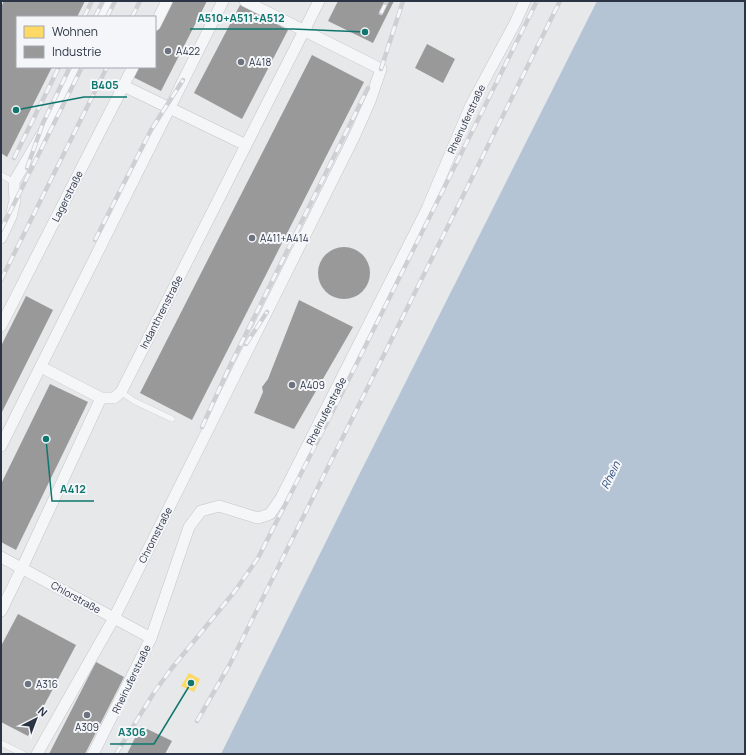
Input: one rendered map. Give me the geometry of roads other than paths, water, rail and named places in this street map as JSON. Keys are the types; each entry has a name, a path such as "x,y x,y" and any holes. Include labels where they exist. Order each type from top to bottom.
{"street":[{"path":"100,16 108,1"},
{"path":"156,23 167,1"},
{"path":"1,446 223,1"},
{"path":"245,1 304,30"},
{"name":"Indanthrenstraße","path":"121,392 319,1"},
{"name":"Rheinuferstraße","path":"93,754 151,638 189,527 201,511 219,506 258,518 270,514 281,498 427,209 471,105 515,23 525,1"},
{"name":"Chromstraße","path":"37,754 114,618 354,138 370,101 381,69 304,30"},
{"path":"1,238 11,217 15,200 14,182 45,129 76,68"},
{"name":"Lagerstraße","path":"1,326 133,68"},
{"path":"124,86 246,145"},
{"path":"41,367 101,398 114,398 121,392"},
{"path":"1,611 101,398"},
{"name":"Chlorstraße","path":"1,557 151,638"}],"lane":[{"path":"1,175 14,182"},
{"path":"121,392 134,401 172,419"},
{"path":"1,743 23,754"}],"water":[{"name":"Rhein","path":"597,1 745,1 745,754 221,754 355,483"}],"railway":[{"path":"84,16 92,1"},
{"path":"96,16 103,1"},
{"path":"108,16 115,1"},
{"path":"132,16 140,1"},
{"path":"381,13 387,1"},
{"path":"381,69 403,1"},
{"path":"116,754 155,691 235,591 258,558 344,389 537,1"},
{"path":"197,721 230,664 560,1"},
{"path":"14,158 59,68"},
{"path":"27,168 43,123 70,68"},
{"path":"1,230 82,68"},
{"path":"1,280 107,68"},
{"path":"95,240 151,130 183,80"},
{"path":"202,427 228,370 368,88"},
{"path":"246,344 267,312"}],"place":[{"name":"A510+A511+A512","path":"365,32"},
{"name":"A422","path":"168,51"},
{"name":"A418","path":"241,62"},
{"name":"B405","path":"16,110"},
{"name":"A411+A414","path":"252,238"},
{"name":"A409","path":"292,385"},
{"name":"A412","path":"46,439"},
{"name":"A306","path":"191,683"},
{"name":"A316","path":"28,684"},
{"name":"A309","path":"87,715"}]}
